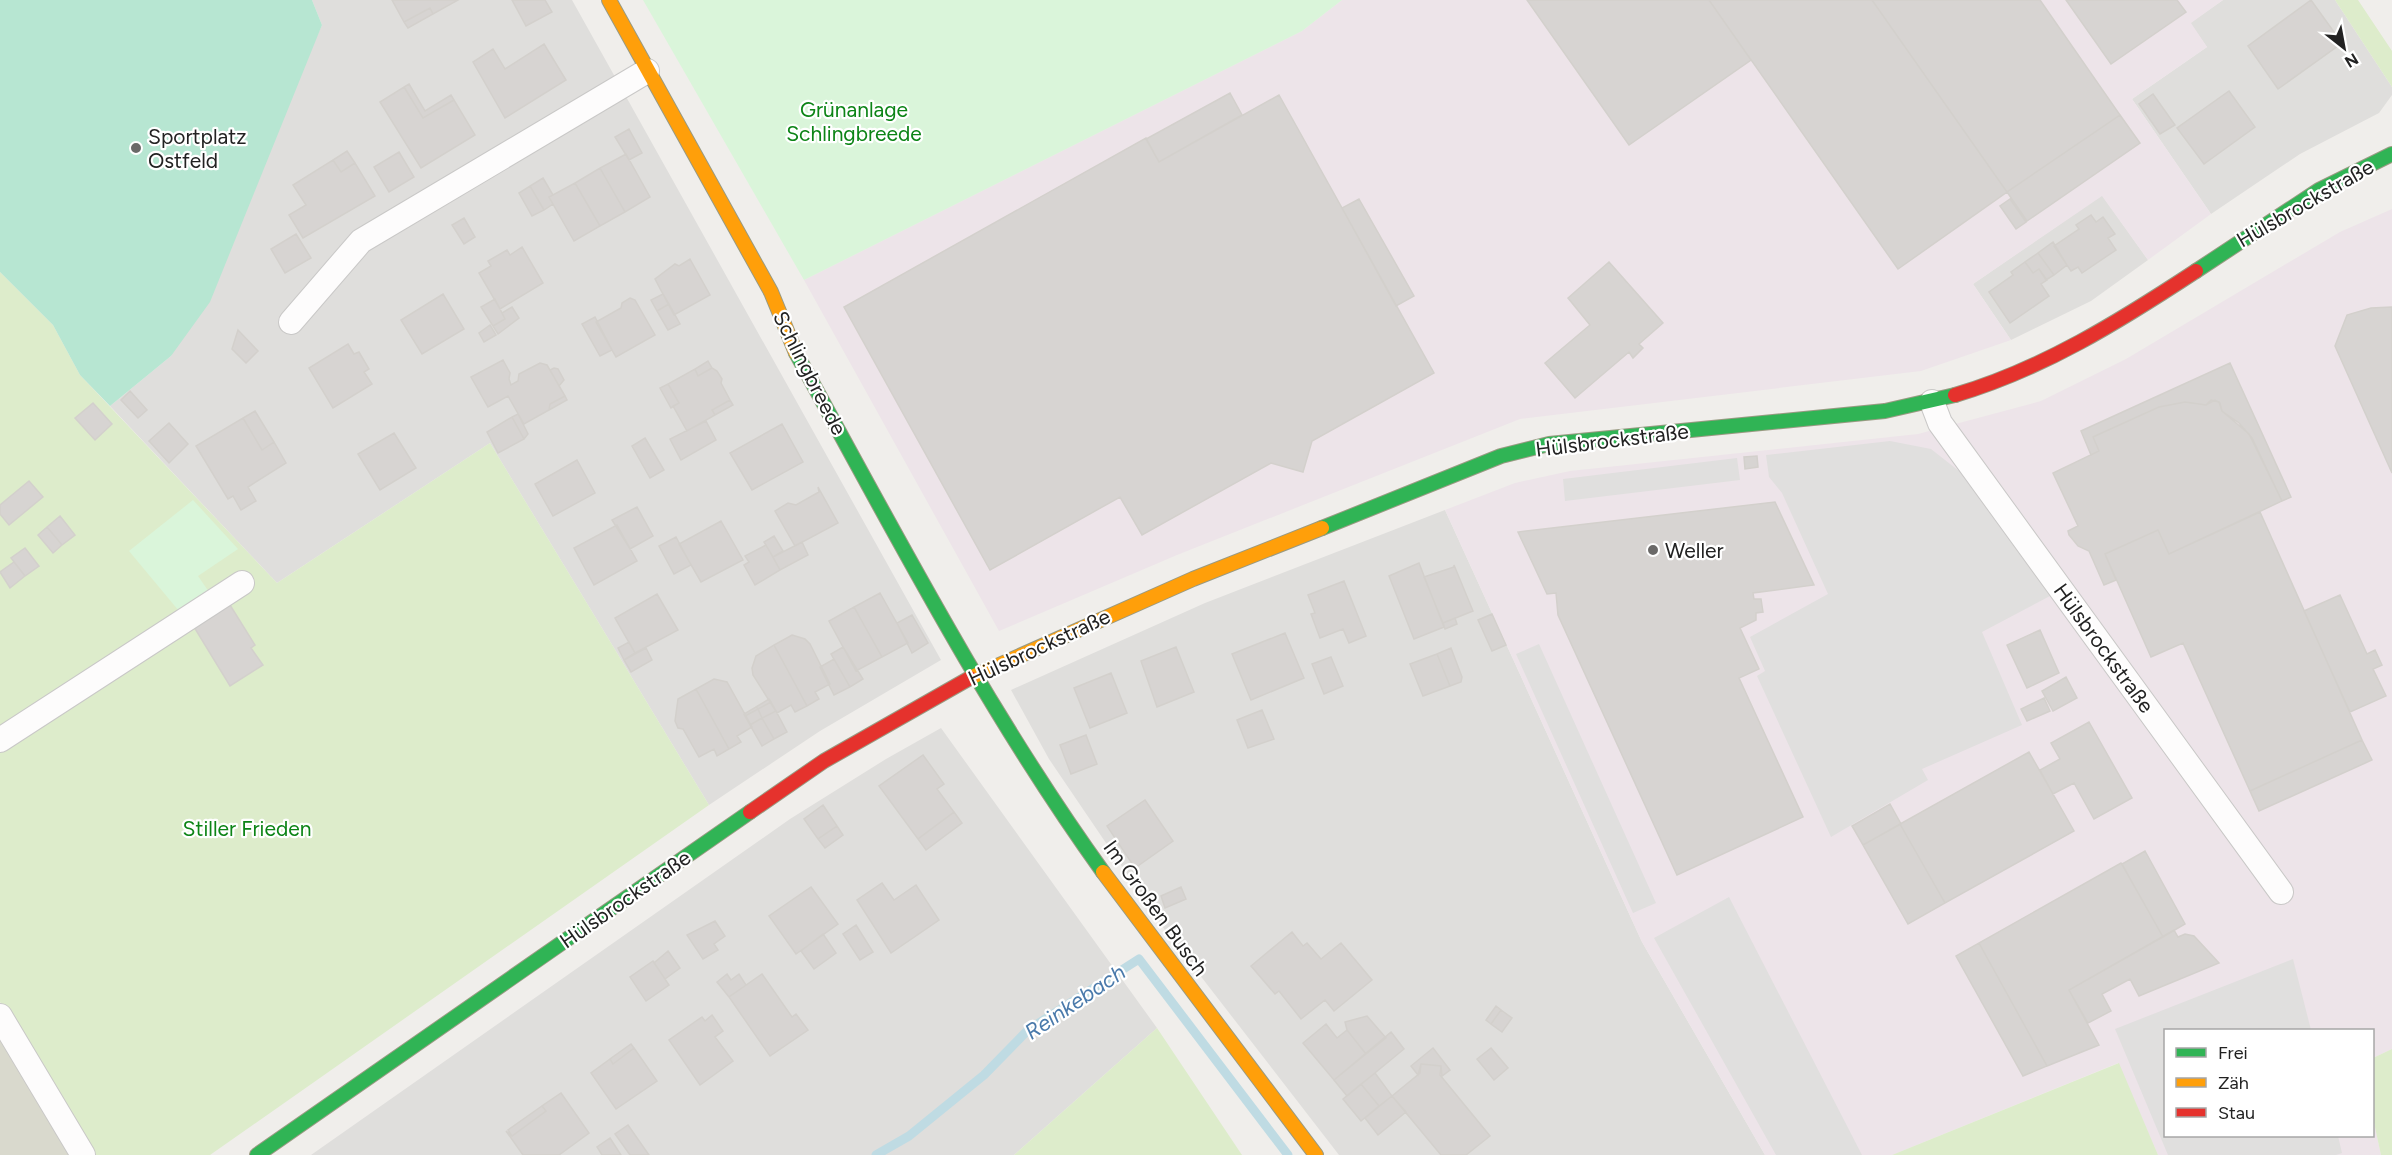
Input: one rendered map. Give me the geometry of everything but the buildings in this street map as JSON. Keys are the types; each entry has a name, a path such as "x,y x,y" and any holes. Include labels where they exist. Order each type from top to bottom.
{"street":[{"name":"Schlingbreede","path":"609,0 771,292 790,343 975,675"},
{"path":"291,322 361,241 647,71"},
{"name":"Hülsbrockstraße","path":"257,1155 824,761 975,675 1192,579 1501,456 1549,444 1885,411 1932,402 2010,376 2108,327 2321,189 2392,154"},
{"name":"Hülsbrockstraße","path":"1932,402 1940,423 2281,892"},
{"path":"0,740 242,584"},
{"name":"Im Großen Busch","path":"975,675 1031,767 1148,936 1316,1155"},
{"path":"0,1016 83,1155"}],"shaded area":[{"path":"312,0 572,0 941,660 820,731 709,805 490,443 277,583 110,406 171,356 322,25"},
{"path":"1342,0 2223,0 2191,23 2207,47 2132,99 2211,214 2148,260 2102,196 1973,284 2011,340 1921,371 1520,419 1177,555 999,631 804,280 1302,31"},
{"path":"2223,0 2335,0 2392,87 2392,95 2379,113 2300,154 2211,214 2132,99 2207,47 2190,23"},
{"path":"2102,195 2148,260 2091,301 2011,340 1973,284"},
{"path":"2392,209 2392,1049 2374,1058 2374,1029 2164,1029 2164,1137 2374,1137 2374,1123 2381,1155 2158,1155 2118,1063 1892,1155 1765,1155 1642,942 1445,510 1515,483 1570,471 1918,434 2041,401 2126,359 2340,232"},
{"path":"1890,441 1931,449 1959,471 2050,596 1982,632 2022,725 1922,769 1928,780 1831,837 1757,676 1765,671 1750,637 1828,594 1782,493 1769,477 1766,455"},
{"path":"1737,458 1740,480 1565,501 1563,479"},
{"path":"1445,510 1642,942 1765,1155 1339,1155 1165,930 1049,759 1011,690 1205,603"},
{"path":"1539,644 1656,903 1633,913 1516,654"},
{"path":"941,728 1157,1028 1014,1155 311,1155 790,819 886,759"},
{"path":"1729,897 1862,1155 1776,1155 1654,938"},
{"path":"2293,959 2311,1029 2164,1029 2164,1137 2338,1137 2342,1153 2336,1155 2168,1155 2115,1029"},
{"path":"0,1028 75,1155 0,1155"}],"green space":[{"name":"Sportplatz Ostfeld","path":"0,0 312,0 322,25 210,302 171,356 110,406 80,375 53,325 0,272"},
{"name":"Grünanlage Schlingbreede","path":"643,0 1342,0 1302,31 804,280"},
{"path":"2335,0 2358,0 2392,51 2392,87"},
{"name":"Stiller Frieden","path":"0,272 53,325 80,375 277,583 490,443 709,805 210,1155 91,1155 0,1002"},
{"path":"193,500 238,549 198,576 209,592 179,611 129,551"},
{"path":"1157,1028 1242,1155 1014,1155"},
{"path":"2392,1049 2392,1155 2381,1155 2374,1123 2374,1058"},
{"path":"2119,1063 2158,1155 1892,1155"}],"waterway":[{"name":"Reinkebach","path":"876,1155 909,1136 984,1075 1028,1030 1139,959 1288,1155"}],"traffic: fast":[{"path":"2196,271 2319,190 2392,154"},
{"path":"796,353 980,682 1060,810 1103,872"},
{"path":"1322,528 1501,456 1549,444 1885,411 1955,395"},
{"path":"257,1155 750,812"}],"traffic: slow":[{"path":"609,0 771,292 796,353"},
{"path":"970,678 1193,579 1322,528"},
{"path":"1103,872 1316,1155"}],"traffic: jam":[{"path":"1955,395 2050,358 2139,308 2196,271"},
{"path":"750,812 824,761 970,678"}],"place":[{"name":"Sportplatz Ostfeld","path":"136,148"},
{"name":"Weller","path":"1653,550"}]}
